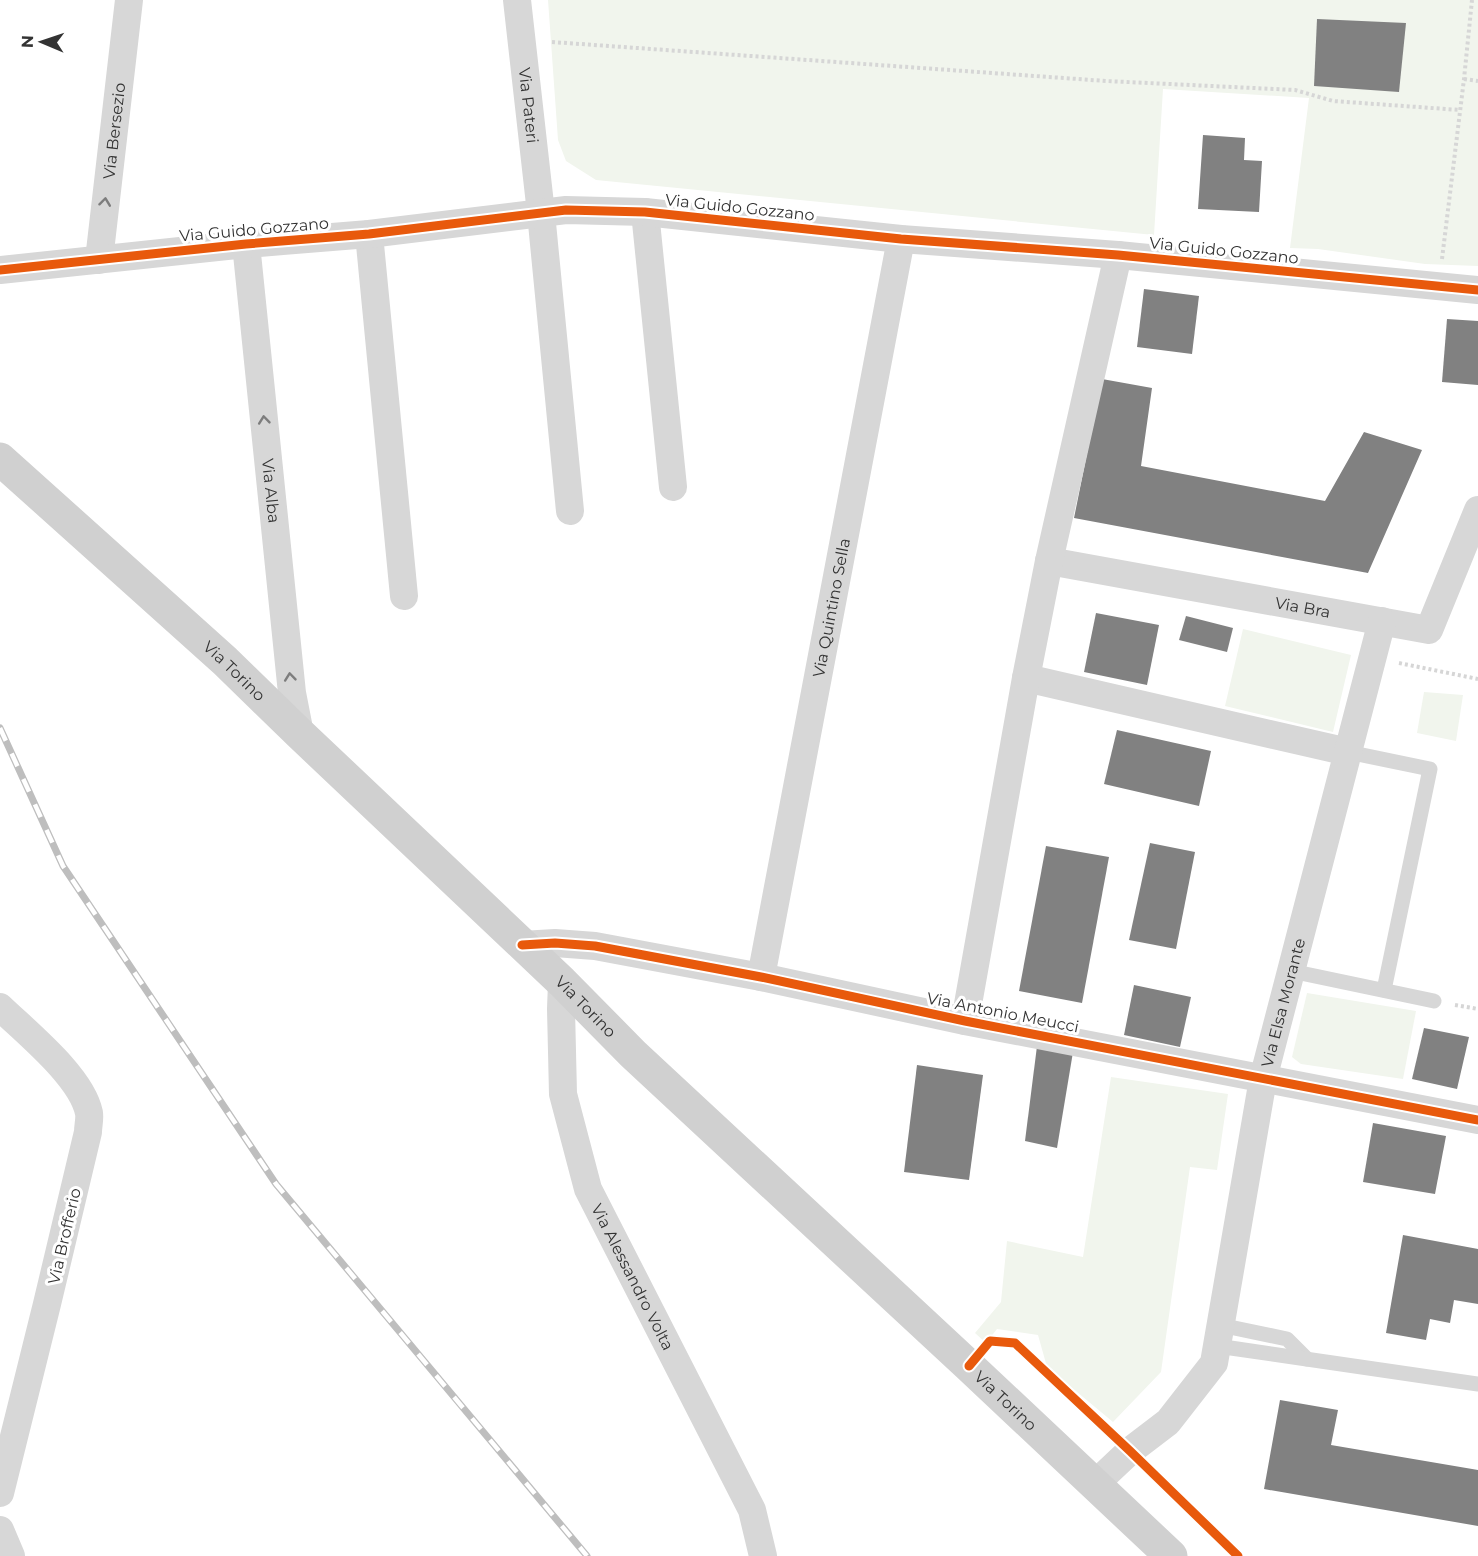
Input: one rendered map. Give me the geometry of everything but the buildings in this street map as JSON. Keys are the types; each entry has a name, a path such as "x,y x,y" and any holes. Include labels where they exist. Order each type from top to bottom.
{"main road":[{"name":"Via Torino","path":"0,459 225,661 300,735 562,982 633,1054 1171,1556"}],"street":[{"name":"Via Bersezio","path":"99,260 129,0"},
{"name":"Via Pateri","path":"517,0 542,213"},
{"name":"Via Guido Gozzano","path":"0,270 246,244 369,234 566,210 645,212 901,238 1118,255 1478,290"},
{"name":"Via Guido Gozzano","path":"645,212 673,487"},
{"path":"542,213 570,511"},
{"path":"369,234 404,596"},
{"name":"Via Quintino Sella","path":"761,977 901,238"},
{"name":"Via Alba","path":"246,244 292,693 300,735"},
{"path":"965,1021 1049,561 1118,255"},
{"name":"Via Bra","path":"1049,561 1429,630 1478,510"},
{"name":"Via Elsa Morante","path":"1095,1484 1130,1451 1168,1422 1214,1363 1263,1079 1382,621"},
{"path":"1026,678 1348,752"},
{"name":"Via Antonio Meucci","path":"522,945 555,943 595,946 761,977 965,1021 1478,1120"},
{"name":"Via Alessandro Volta","path":"562,982 563,1094 588,1189 752,1510 763,1556"},
{"name":"Via Brofferio","path":"0,1007 65,1070 83,1098 89,1114 86,1144 0,1493"},
{"path":"0,1530 11,1556"}],"lane":[{"path":"1348,752 1430,769 1384,990"},
{"path":"1291,970 1441,1003"},
{"path":"1218,1336 1307,1359 1478,1384"}],"path":[{"path":"1438,286 1472,0"},
{"path":"522,41 1107,81 1295,90 1333,101 1460,110"},
{"path":"1464,79 1478,81"},
{"path":"1372,658 1478,679"},
{"path":"1441,1003 1478,1009"}],"shaded area":[{"path":"548,0 1478,0 1478,266 1425,264 1318,249 1290,248 1309,98 1163,89 1154,235 596,180 566,161 558,140"},
{"path":"1243,629 1351,655 1333,732 1225,706"},
{"path":"1424,692 1463,695 1456,741 1417,733"},
{"path":"1307,993 1416,1011 1403,1079 1301,1064 1292,1057"},
{"path":"1111,1077 1228,1094 1217,1170 1190,1167 1161,1372 1113,1422 1047,1367 1038,1335 997,1329 986,1343 975,1333 1001,1302 1007,1241 1083,1257"}],"railway":[{"path":"0,728 63,866 276,1184 587,1556"}],"cycle path":[{"path":"0,270 246,244 369,234 566,210 645,212 901,239 1118,255 1478,290"},
{"path":"522,945 555,943 595,946 761,977 965,1021 1478,1120"},
{"path":"969,1366 990,1341 1015,1343 1238,1556"}]}
